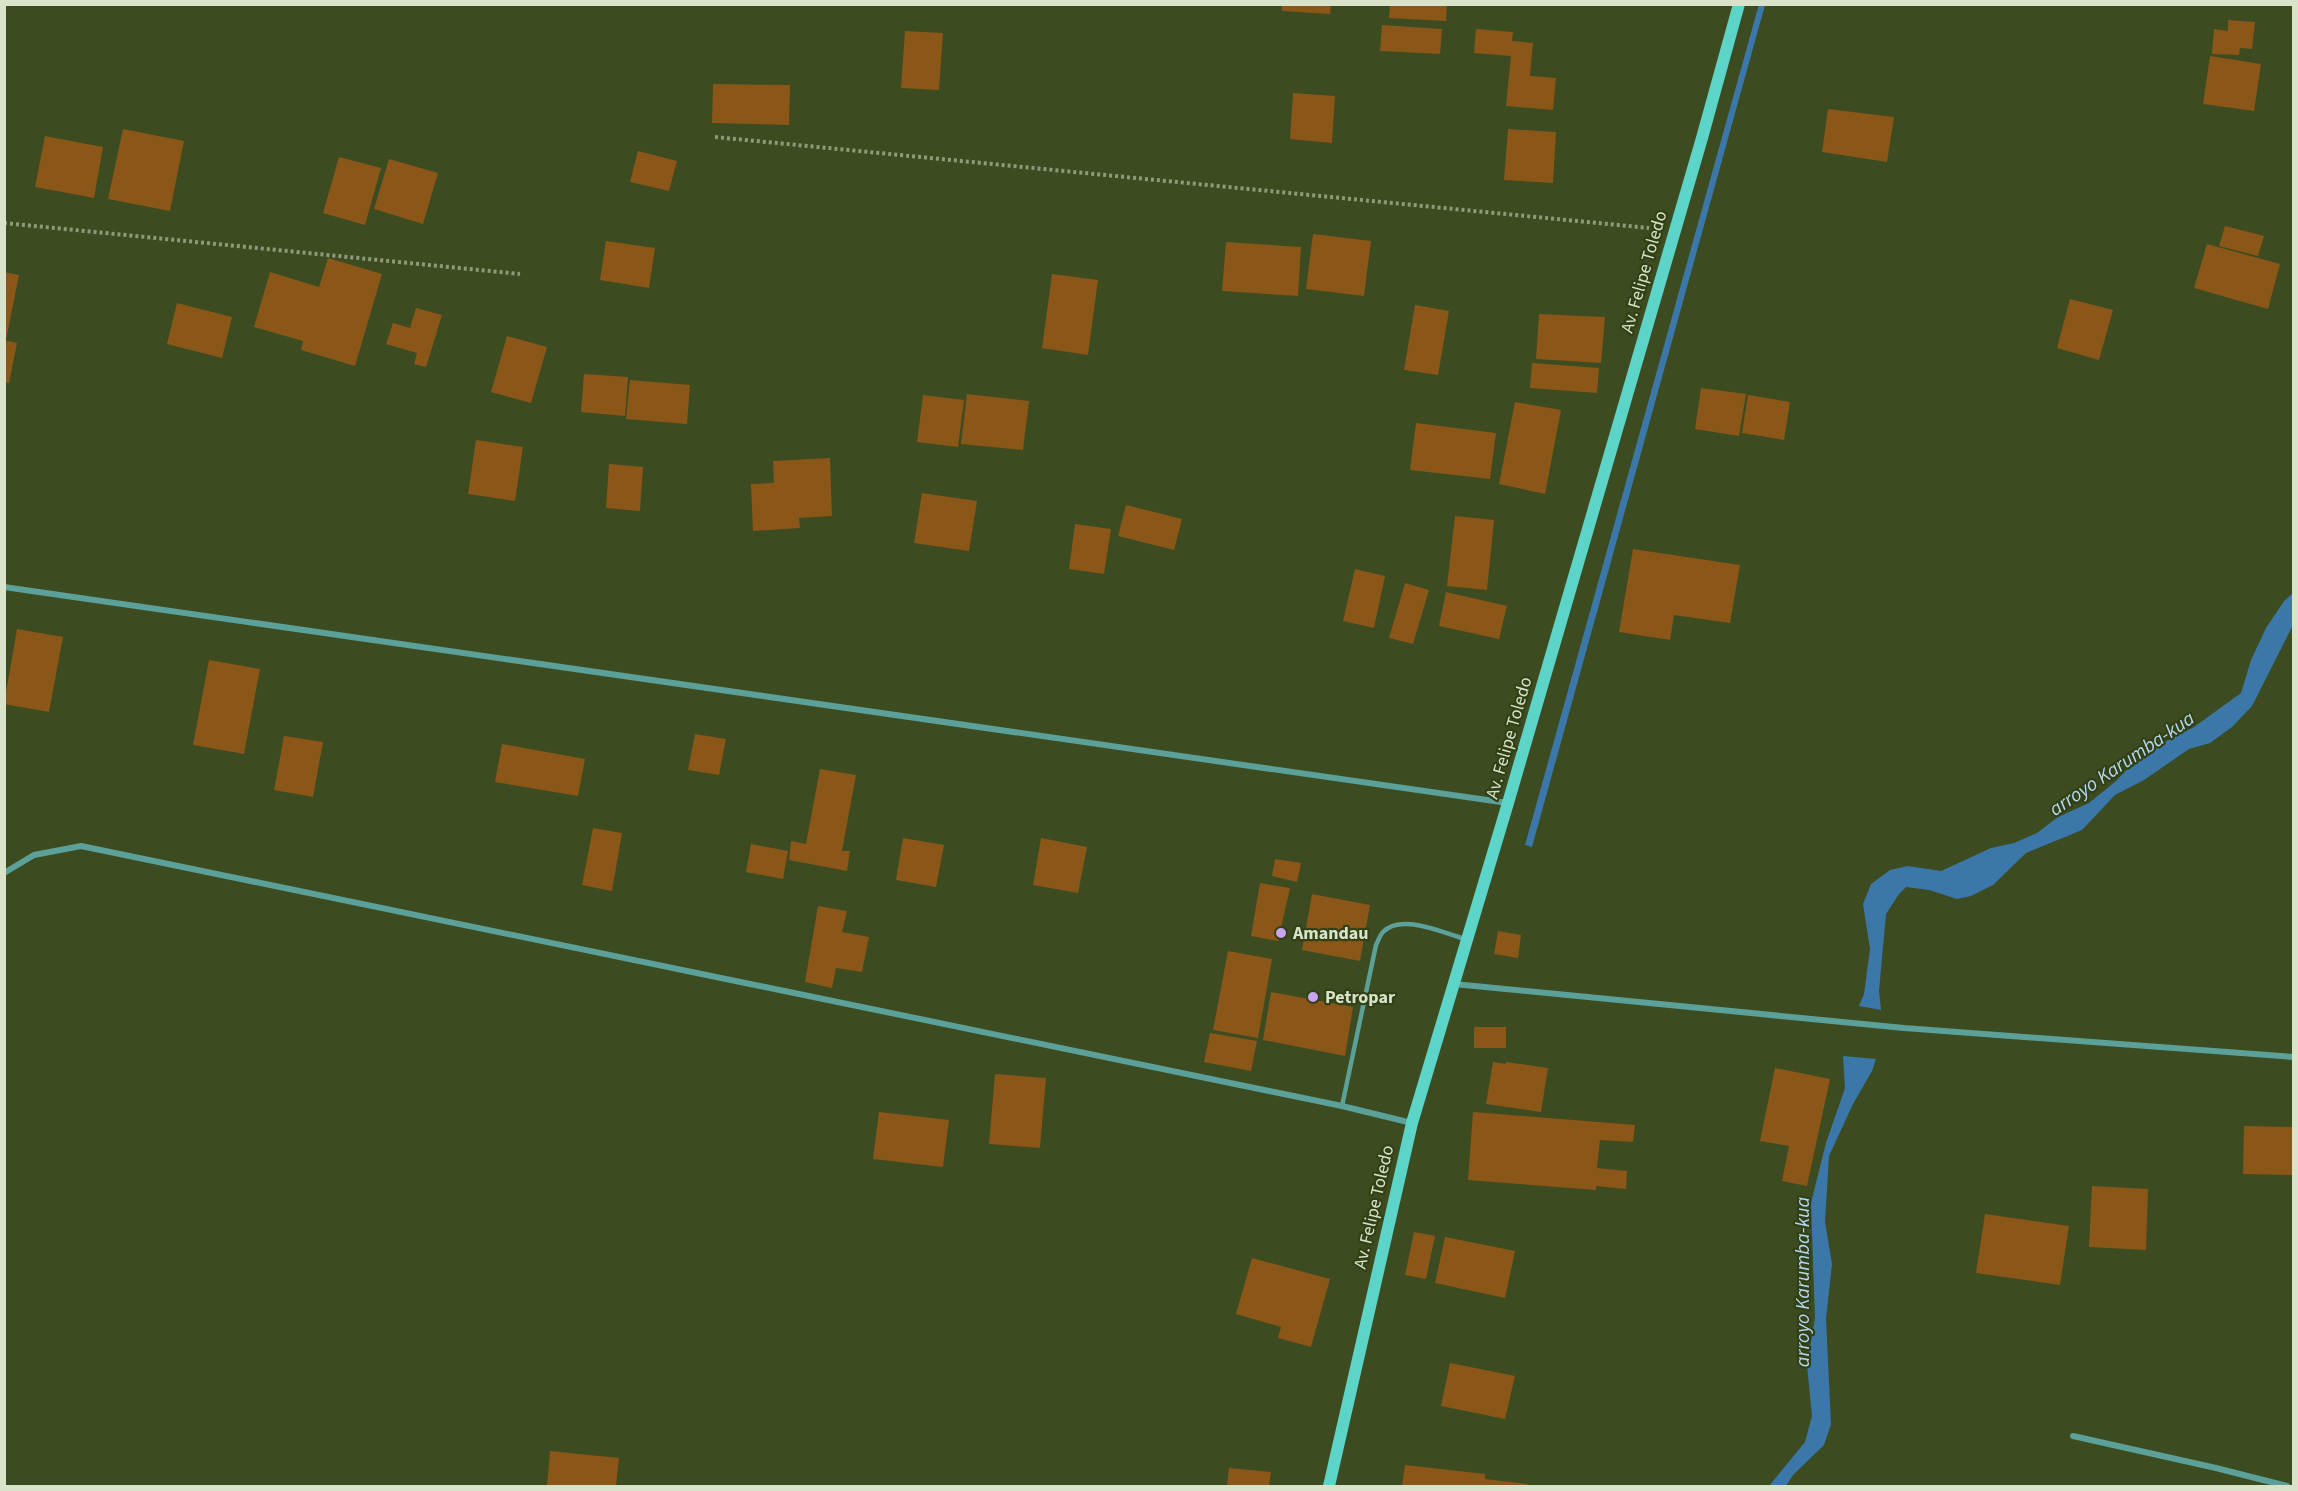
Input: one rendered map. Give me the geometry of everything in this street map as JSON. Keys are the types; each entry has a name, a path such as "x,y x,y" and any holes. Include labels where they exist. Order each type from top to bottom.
{"main road":[{"name":"Av. Felipe Toledo","path":"1329,1486 1412,1123 1508,803 1739,4"}],"street":[{"path":"4,587 1508,803"},
{"path":"4,873 34,855 81,846 1342,1106 1412,1123"},
{"path":"1454,984 1904,1028 2294,1057"},
{"path":"2073,1436 2287,1486"}],"lane":[{"path":"1342,1106 1377,945 1382,933 1395,925 1412,924 1467,940"}],"path":[{"path":"715,138 1675,230"},
{"path":"4,223 520,274"}],"water":[{"path":"1759,4 1765,5 1532,847 1525,845"},
{"path":"2293,593 2293,625 2252,706 2232,727 2210,743 2189,749 2144,780 2115,795 2082,830 2026,853 1993,885 1971,896 1957,899 1929,890 1906,887 1886,914 1879,991 1881,1010 1859,1006 1864,994 1870,949 1863,904 1871,884 1890,870 1908,866 1941,871 1991,848 2014,843 2037,833 2058,817 2089,803 2116,781 2143,753 2194,727 2241,693 2251,660 2266,628 2284,601"},
{"path":"1843,1056 1876,1059 1829,1156 1825,1222 1832,1264 1826,1319 1831,1424 1824,1445 1793,1475 1786,1486 1769,1486 1805,1442 1812,1416 1807,1365 1815,1318 1811,1203 1826,1143 1845,1088"}],"building":[{"path":"1282,4 1331,4 1330,14 1282,11"},
{"path":"1390,4 1447,4 1446,21 1389,18"},
{"path":"2228,20 2255,22 2252,49 2240,48 2239,55 2212,54 2214,29 2228,31"},
{"path":"1382,25 1442,29 1440,54 1380,51"},
{"path":"1476,29 1513,32 1512,41 1533,43 1530,76 1556,78 1553,110 1506,106 1511,56 1474,53"},
{"path":"905,31 943,33 939,90 901,88"},
{"path":"2210,56 2261,64 2254,111 2203,104"},
{"path":"713,84 790,85 789,125 712,123"},
{"path":"1293,93 1335,96 1332,143 1290,139"},
{"path":"1828,109 1894,117 1887,162 1822,152"},
{"path":"123,129 184,141 170,211 108,199"},
{"path":"1508,129 1556,132 1553,183 1504,180"},
{"path":"45,136 103,147 94,198 35,187"},
{"path":"638,151 677,161 669,191 630,182"},
{"path":"339,157 381,168 365,225 323,213"},
{"path":"389,159 438,173 423,224 374,209"},
{"path":"2225,226 2264,236 2258,256 2219,246"},
{"path":"1313,234 1371,241 1364,296 1306,289"},
{"path":"606,241 655,248 649,288 600,280"},
{"path":"1226,242 1301,247 1298,296 1222,291"},
{"path":"2207,244 2280,264 2268,309 2194,288"},
{"path":"328,258 382,274 355,366 301,350 303,341 254,327 270,272 319,287"},
{"path":"4,272 19,275 6,340 4,340"},
{"path":"1052,274 1098,280 1088,355 1042,348"},
{"path":"2070,299 2113,310 2099,360 2057,348"},
{"path":"177,303 232,317 222,358 167,344"},
{"path":"1415,305 1449,311 1438,375 1404,370"},
{"path":"416,308 442,315 426,367 414,364 417,353 386,344 393,323 410,328"},
{"path":"1539,314 1605,317 1601,363 1536,359"},
{"path":"507,336 547,347 531,403 491,392"},
{"path":"4,340 17,343 9,383 4,382"},
{"path":"1532,363 1599,368 1597,393 1530,388"},
{"path":"584,374 628,377 625,416 581,412"},
{"path":"630,380 690,385 687,424 626,419"},
{"path":"1701,388 1746,394 1739,436 1695,429"},
{"path":"967,394 1029,401 1023,450 961,444"},
{"path":"923,395 964,400 958,447 917,442"},
{"path":"1748,395 1790,402 1784,440 1742,433"},
{"path":"1515,402 1561,410 1545,494 1499,484"},
{"path":"1416,423 1496,433 1490,479 1410,470"},
{"path":"476,440 523,447 515,501 468,494"},
{"path":"830,458 832,516 799,518 800,528 753,531 751,484 774,483 773,461"},
{"path":"609,464 643,467 640,511 606,508"},
{"path":"922,493 977,501 969,551 914,543"},
{"path":"1126,505 1182,519 1174,550 1118,536"},
{"path":"1455,516 1494,520 1487,590 1447,586"},
{"path":"1075,524 1111,529 1104,574 1069,569"},
{"path":"1633,549 1740,565 1730,623 1674,615 1670,640 1619,632"},
{"path":"1355,569 1385,576 1374,628 1343,621"},
{"path":"1405,583 1429,590 1413,644 1389,638"},
{"path":"1446,592 1507,606 1499,639 1439,626"},
{"path":"17,629 63,637 49,712 4,704"},
{"path":"209,660 260,669 244,754 193,745"},
{"path":"695,734 726,739 719,775 688,770"},
{"path":"284,736 323,742 313,797 274,790"},
{"path":"502,744 585,759 578,796 495,782"},
{"path":"820,769 856,775 842,851 850,851 847,871 789,860 791,841 806,844"},
{"path":"593,828 622,833 612,891 582,885"},
{"path":"903,838 944,845 936,887 896,880"},
{"path":"1041,838 1087,847 1078,893 1033,885"},
{"path":"751,844 788,851 783,879 746,872"},
{"path":"1275,859 1301,863 1297,882 1272,876"},
{"path":"1260,883 1290,888 1278,941 1251,936"},
{"path":"1312,894 1370,905 1360,961 1302,950"},
{"path":"818,906 847,911 842,932 869,937 862,972 836,968 832,988 805,982"},
{"path":"1498,931 1521,935 1518,958 1494,954"},
{"path":"1228,951 1272,959 1258,1038 1213,1030"},
{"path":"1271,992 1353,1007 1345,1056 1263,1040"},
{"path":"1474,1027 1506,1027 1506,1048 1474,1048"},
{"path":"1210,1033 1257,1041 1251,1071 1204,1062"},
{"path":"1493,1062 1548,1068 1541,1112 1486,1104"},
{"path":"1775,1068 1830,1079 1807,1186 1782,1181 1789,1146 1760,1141"},
{"path":"995,1074 1046,1078 1040,1148 989,1144"},
{"path":"879,1112 949,1120 943,1167 873,1159"},
{"path":"1473,1112 1635,1125 1633,1142 1600,1140 1597,1168 1627,1171 1626,1189 1596,1186 1596,1190 1468,1180"},
{"path":"2244,1126 2294,1127 2294,1175 2243,1174"},
{"path":"2092,1186 2148,1189 2146,1250 2089,1247"},
{"path":"1985,1214 2069,1226 2060,1285 1976,1273"},
{"path":"1414,1232 1435,1236 1426,1279 1405,1275"},
{"path":"1445,1237 1515,1251 1505,1298 1435,1283"},
{"path":"1252,1258 1330,1279 1311,1347 1278,1338 1281,1327 1236,1314"},
{"path":"1450,1363 1515,1376 1505,1419 1441,1406"},
{"path":"550,1451 619,1458 616,1486 547,1486"},
{"path":"1405,1465 1485,1474 1485,1479 1528,1484 1527,1486 1402,1486"},
{"path":"1229,1468 1271,1472 1269,1486 1227,1486"}],"place":[{"name":"Amandau","path":"1281,933"},
{"name":"Petropar","path":"1313,997"}],"water label":[{"name":"arroyo Karumba-kua","path":"2122,764"},
{"name":"arroyo Karumba-kua","path":"1803,1282"}]}
